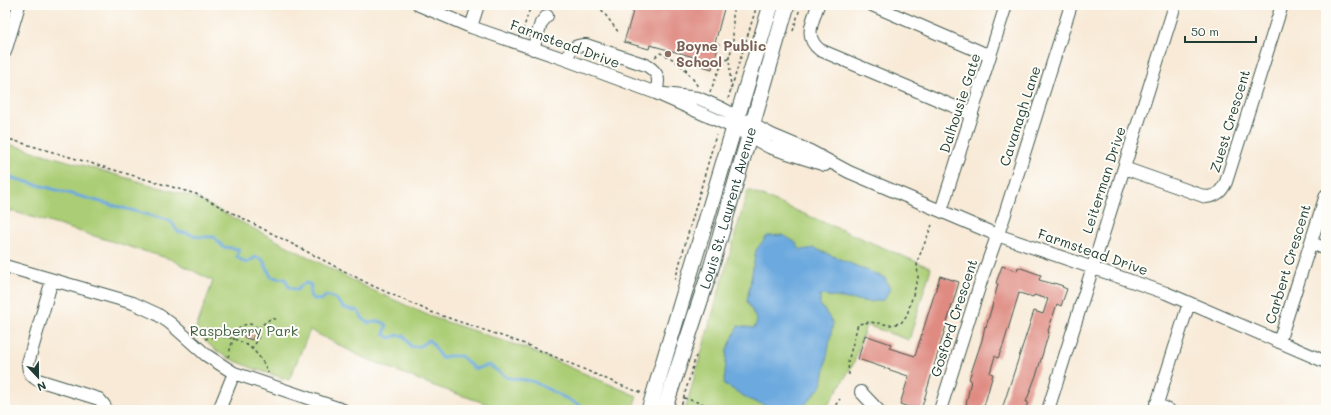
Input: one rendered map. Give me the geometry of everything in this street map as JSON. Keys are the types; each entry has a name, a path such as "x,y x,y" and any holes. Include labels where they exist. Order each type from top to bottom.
{"main road":[{"name":"Louis St. Laurent Avenue","path":"644,404 737,123 772,5"},
{"name":"Louis St. Laurent Avenue","path":"664,410 711,268 787,5"}],"street":[{"path":"5,52 19,5"},
{"name":"Farmstead Drive","path":"419,5 471,27 567,60 737,123"},
{"path":"471,27 478,5"},
{"path":"818,5 810,30 811,39 814,45 820,50 972,114"},
{"path":"872,5 990,56"},
{"name":"Dalhousie Gate","path":"941,211 1006,5"},
{"name":"Cavanagh Lane","path":"997,235 1071,5"},
{"name":"Leiterman Drive","path":"1048,410 1175,5"},
{"name":"Zuest Crescent","path":"1124,168 1206,197 1217,195 1222,190 1226,182 1282,5"},
{"path":"533,49 541,23 547,16"},
{"path":"567,60 569,52 573,48 577,45 586,45 646,65 654,70 659,79 656,93"},
{"name":"Farmstead Drive","path":"656,93 698,98 706,101 737,123 750,130 769,146 812,162 849,172 997,235 1166,293 1326,362"},
{"name":"Carbert Crescent","path":"1279,342 1312,243 1326,195"},
{"name":"Gosford Crescent","path":"940,410 997,235"},
{"path":"1312,243 1326,249"},
{"path":"5,266 146,308 170,323 206,355 234,373 335,409"},
{"path":"52,280 28,363 30,373 38,380 99,399 106,410"},
{"path":"1169,410 1155,407 1189,303"},
{"path":"219,410 234,373"},
{"path":"861,392 878,410"}],"path":[{"path":"523,30 531,5"},
{"path":"598,5 619,33"},
{"path":"728,100 757,5"},
{"path":"706,101 720,70 729,57 733,45 733,10"},
{"path":"646,65 660,53 667,55 694,80 706,101"},
{"path":"729,57 731,91"},
{"path":"686,71 689,58"},
{"path":"672,287 716,135"},
{"path":"5,138 196,194 373,286 431,312 525,344 625,388 642,393 644,404"},
{"path":"849,375 848,362 858,324 870,322 890,325 902,323 907,315 918,278 917,262 932,225"},
{"path":"258,328 267,320 277,319"},
{"path":"227,358 240,326 245,324 251,324 259,330 260,337 252,348"},
{"path":"203,340 216,337 234,338 245,343 252,348 262,360 269,374"},
{"path":"684,397 723,410"},
{"path":"832,410 840,399"}],"green space":[{"name":"Raspberry Park","path":"5,143 193,197 368,288 432,317 525,348 637,396 632,410 505,410 434,386 362,357 310,330 289,380 252,368 226,357 214,349 195,331 213,281 170,259 5,209"},
{"path":"748,190 931,268 909,340 866,325 854,363 825,410 685,410"}],"water":[{"path":"783,235 795,242 801,250 814,248 885,278 890,289 884,300 870,302 820,295 820,304 833,323 822,385 802,408 796,410 779,410 750,400 724,384 727,350 738,326 754,328 757,321 747,301 756,250 767,236"}],"building":[{"path":"635,5 725,5 715,43 719,44 712,69 692,63 694,57 650,45 649,49 624,42"},
{"path":"1002,266 1017,271 1018,267 1041,275 1039,280 1054,283 1067,289 1061,306 1057,304 1037,373 1026,402 1028,402 1025,410 1002,409 1034,311 1043,314 1048,299 1019,293 1003,346 998,358 995,356 990,373 993,374 983,410 965,410 971,380 969,379 991,310 998,284 996,283"},
{"path":"940,276 959,282 921,410 917,410 900,404 909,376 858,359 865,335 891,344 889,348 915,356"},
{"path":"247,330 255,333 252,340 244,337"}],"waterway":[{"path":"5,176 171,221 178,232 199,237 214,237 223,247 239,249 237,257 246,263 256,257 263,260 271,277 285,279 289,287 297,290 300,286 306,283 311,285 310,295 313,299 321,300 327,295 336,299 344,308 358,311 363,319 369,323 380,321 387,325 384,334 390,338 398,335 404,336 411,347 420,346 429,340 441,358 448,356 461,356 475,369 489,365 508,378 532,381 589,410"}],"place":[{"name":"Boyne Public School","path":"668,54"}]}
